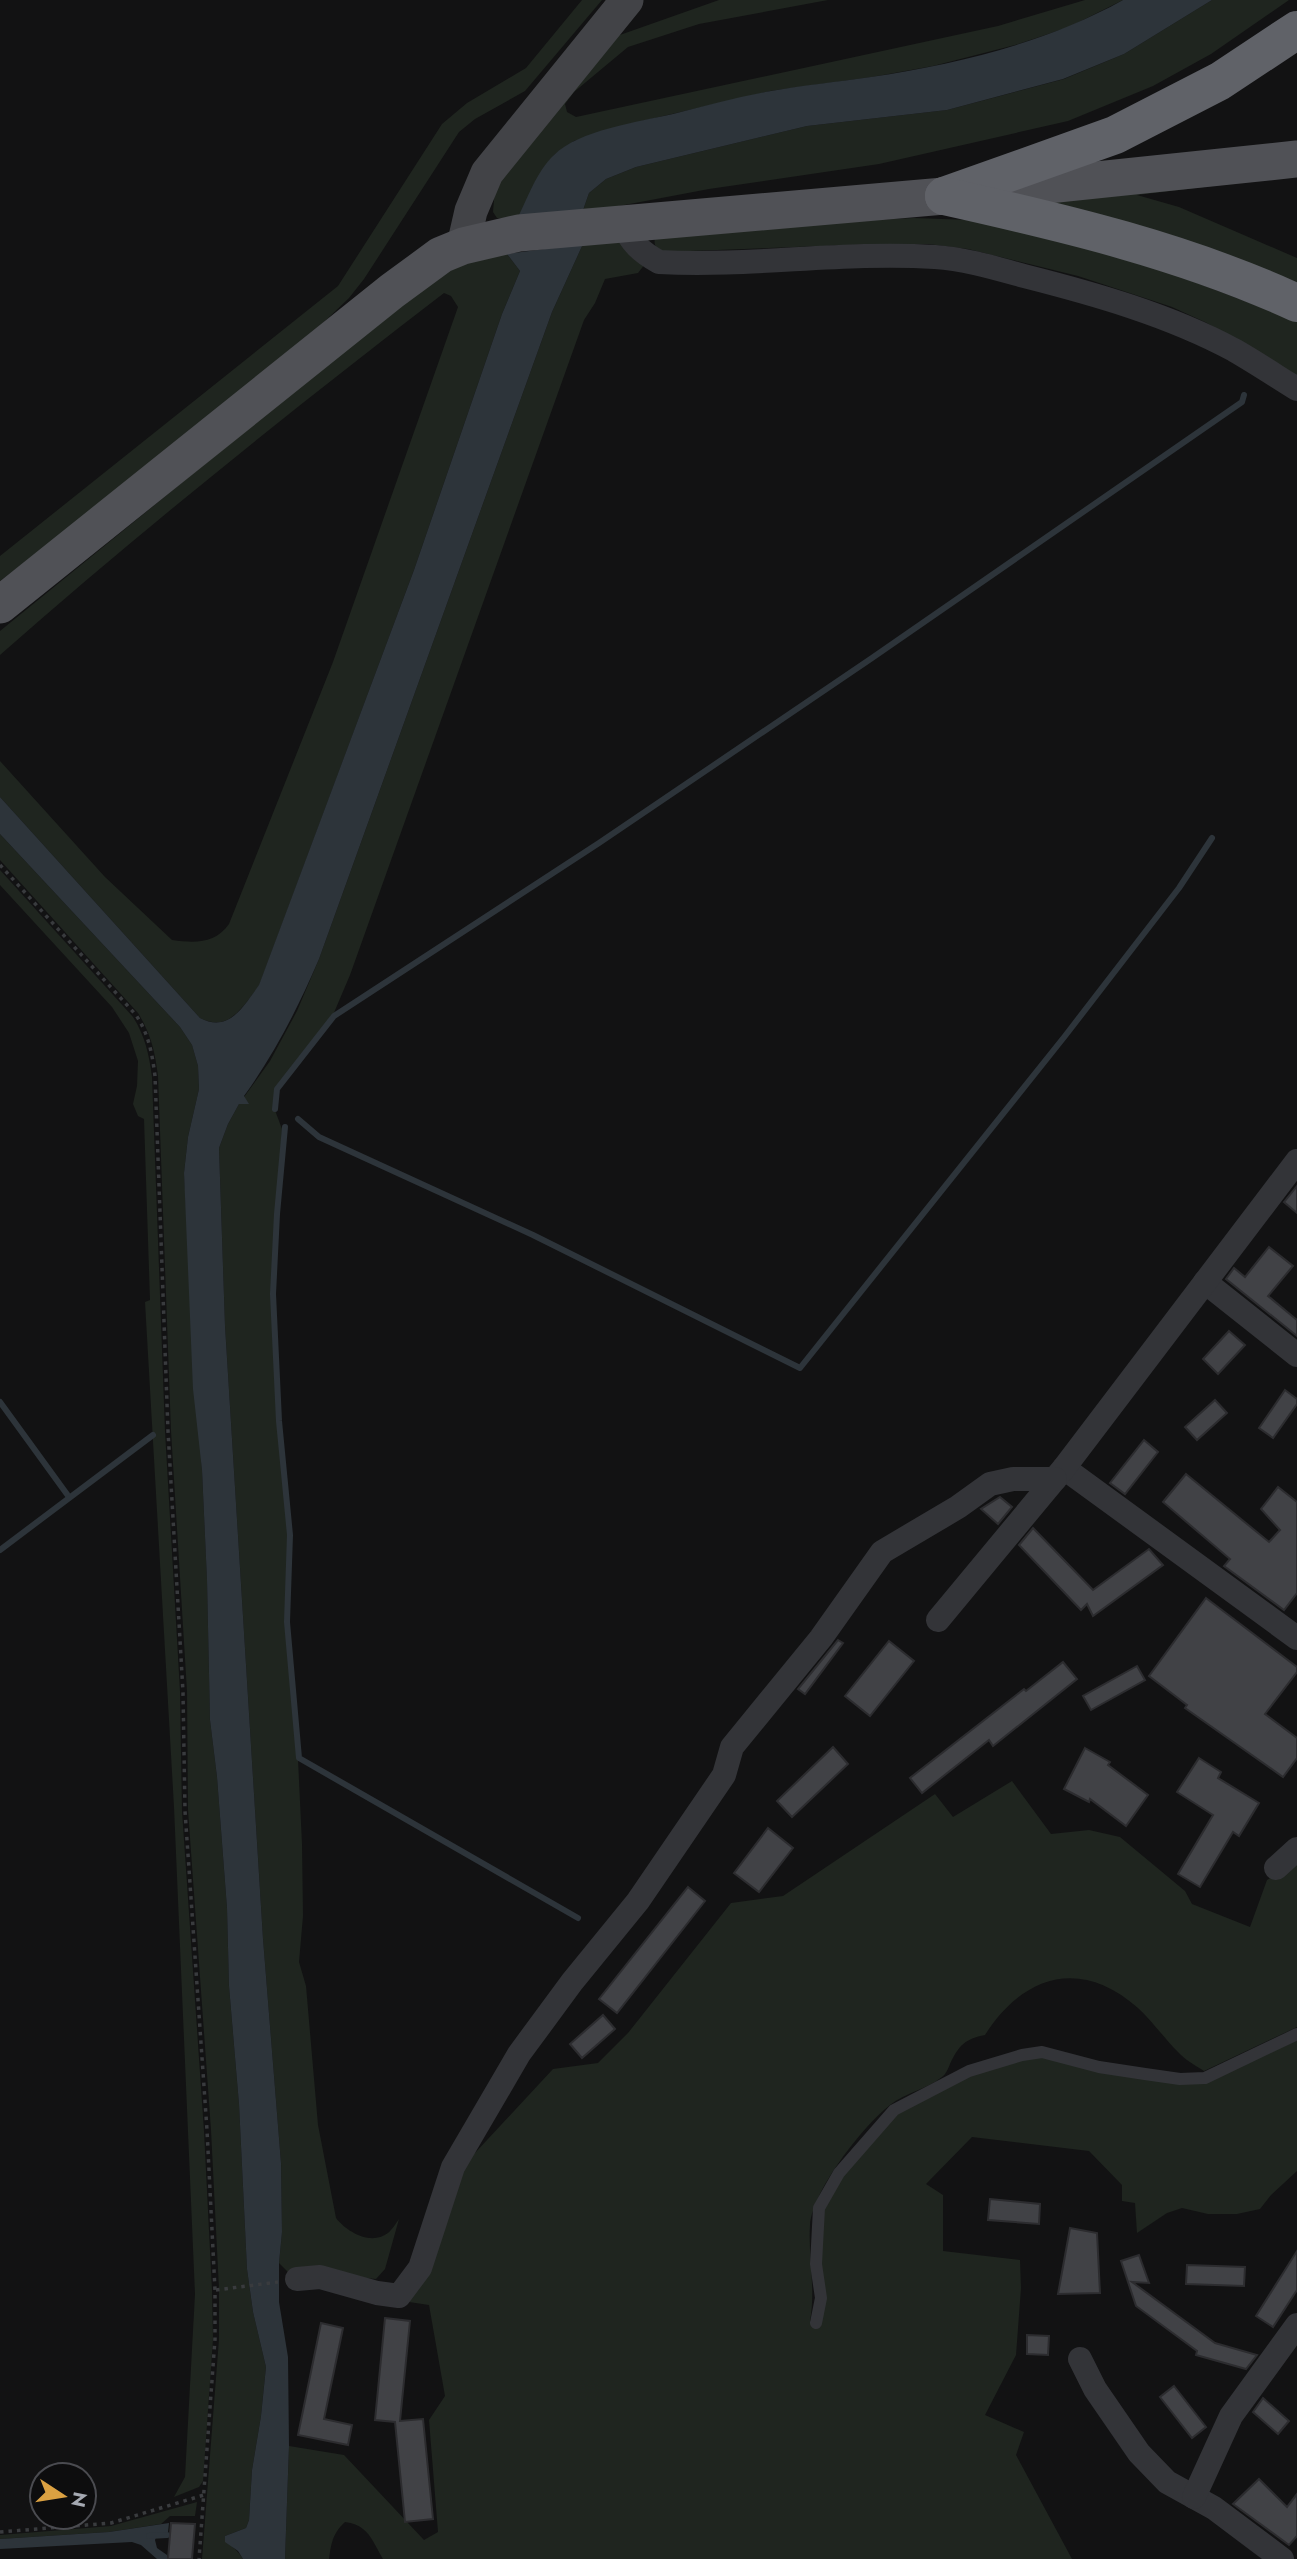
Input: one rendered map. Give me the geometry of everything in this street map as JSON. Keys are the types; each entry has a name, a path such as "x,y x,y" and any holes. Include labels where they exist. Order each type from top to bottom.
{"highway":[{"path":"944,196 1115,135 1220,81 1297,30"},
{"path":"944,196 1142,244 1243,279 1297,303"}],"main road":[{"path":"0,605 392,291 441,255 463,246 519,233 944,196 1297,159"}],"street":[{"path":"463,246 471,211 487,173 627,0"},
{"path":"608,226 630,240 642,253 659,262 871,256 937,257 989,267 1066,287 1165,319 1233,350 1297,389"},
{"path":"938,1620 1059,1474 1295,1168"},
{"path":"1205,1282 1297,1355"},
{"path":"297,2279 320,2277 377,2293 399,2296 419,2268 453,2168 519,2054 572,1982 638,1901 724,1775 732,1747 821,1638 882,1552 958,1507 990,1484 1059,1474 1297,1638"},
{"path":"1276,1868 1297,1849"},
{"path":"1194,2497 1231,2416 1297,2325"},
{"path":"1080,2359 1095,2389 1139,2453 1167,2482 1214,2508 1282,2559"}],"lane":[{"path":"816,2323 821,2298 816,2264 819,2208 839,2173 894,2110 969,2071 1022,2055 1042,2052 1100,2067 1180,2079 1205,2078 1297,2034"}],"path":[{"path":"0,865 136,1015 145,1029 151,1047 155,1076 168,1431 183,1692 185,1811 204,2077 215,2290 215,2339 199,2559"},
{"path":"215,2290 297,2279"},
{"path":"0,2532 111,2523 204,2495"}],"shaded area":[{"path":"582,0 602,0 525,91 475,119 459,132 349,298 323,323 128,484 0,581 0,556 338,286 442,124 467,103 526,68"},
{"path":"719,0 828,0 699,24 628,47 574,92 565,104 567,112 576,117 998,26 1085,0 1123,0 1069,27 1015,45 933,66 770,91 642,121 574,141 554,155 517,219 497,218 493,212 495,188 617,36"},
{"path":"1123,0 1212,0 1124,54 1063,79 947,110 807,126 636,167 606,179 589,193 582,213 517,219 537,177 554,155 565,146 593,133 759,93 903,72 1000,50 1063,28"},
{"path":"1212,0 1289,0 1211,54 1153,86 1068,121 879,164 709,189 582,213 589,193 606,179 636,167 807,126 947,110 1064,79 1124,54"},
{"path":"1297,176 1137,195 1179,207 1297,258 1297,289 1003,193"},
{"path":"914,218 971,220 1100,246 1297,321 1297,377 1207,323 1172,307 1078,276 968,249 928,244 663,252 655,244 655,236 811,223"},
{"path":"621,238 645,264 638,273 605,279 584,320 350,975 333,1015 275,1089 273,1105 282,1129 272,1294 277,1421 288,1535 285,1622 297,1738 302,1844 303,1916 299,1962 306,1986 318,2125 336,2218 346,2228 367,2238 381,2237 388,2233 399,2219 385,2269 376,2279 288,2272 279,2263 282,2232 281,2163 263,1939 225,1326 219,1148 239,1104 270,1061 297,1011 319,959 552,312 583,244"},
{"path":"583,244 552,312 319,959 285,1030 244,1096 249,1104 239,1104 219,1148 225,1326 263,1939 281,2163 279,2302 288,2357 289,2446 285,2559 243,2559 238,2551 225,2542 225,2536 246,2528 249,2520 252,2470 266,2367 253,2312 247,2269 239,2104 229,1986 227,1908 210,1720 202,1470 193,1389 184,1173 188,1137 199,1089 198,1066 192,1045 180,1027 0,834 0,797 200,1018 219,1022 227,1020 241,1009 259,985 414,570 502,314 520,271 507,254"},
{"path":"507,254 520,271 502,314 414,570 259,986 234,1015 227,1020 210,1022 200,1018 0,797 0,761 105,877 172,940 204,941 223,931 229,924 333,662 458,307 451,296 444,293 275,425 0,655 0,631 427,283 459,264"},
{"path":"0,834 180,1027 192,1045 198,1066 199,1089 188,1137 184,1173 202,1470 210,1720 227,1908 229,1986 239,2104 247,2269 253,2312 266,2367 252,2470 249,2520 246,2528 225,2536 243,2559 202,2559 219,2339 219,2289 211,2130 188,1810 187,1691 171,1431 157,1067 149,1036 138,1013 0,860"},
{"path":"0,870 133,1017 146,1046 152,1077 165,1431 180,1691 182,1811 204,2131 213,2339 203,2481 199,2487 174,2497 185,2477 195,2294 174,1807 145,1302 150,1300 144,1119 138,1116 133,1104 138,1061 129,1033 112,1007 0,885"},
{"path":"1012,1781 1051,1834 1089,1830 1120,1837 1185,1891 1192,1904 1250,1927 1267,1880 1297,1861 1297,2027 1204,2071 1181,2055 1138,2008 1117,1992 1095,1982 1075,1978 1054,1980 1035,1987 1017,1998 985,2035 963,2044 942,2077 890,2105 866,2128 829,2177 813,2211 810,2225 810,2321 818,2323 822,2209 841,2175 896,2113 970,2074 1042,2055 1180,2082 1297,2038 1297,2171 1260,2209 1237,2214 1208,2214 1182,2208 1167,2213 1137,2233 1135,2203 1122,2201 1122,2185 1089,2151 972,2137 926,2184 943,2195 943,2251 1020,2260 1021,2288 1016,2355 985,2415 1024,2432 1016,2455 1072,2559 383,2559 365,2530 345,2522 333,2539 329,2559 285,2559 289,2446 344,2455 424,2540 438,2532 429,2420 445,2396 429,2305 409,2302 462,2167 553,2069 598,2063 628,2033 731,1903 783,1896 935,1794 953,1817"},
{"path":"197,2502 195,2516 170,2516 161,2524 109,2532 0,2539 0,2535 98,2531 98,2527 111,2526"},
{"path":"169,2523 168,2532 157,2535 155,2540 157,2548 167,2555 167,2559 157,2559 141,2545 132,2542 0,2549 0,2539 109,2532"}],"building":[{"path":"1297,1186 1297,1213 1284,1202"},
{"path":"1269,1247 1293,1266 1268,1296 1297,1320 1297,1336 1226,1279 1234,1268 1245,1277"},
{"path":"1229,1331 1245,1345 1218,1374 1203,1359"},
{"path":"1285,1390 1297,1399 1297,1404 1273,1438 1259,1428"},
{"path":"1215,1400 1227,1413 1197,1440 1185,1427"},
{"path":"1144,1440 1158,1452 1125,1494 1110,1483"},
{"path":"1186,1474 1269,1542 1280,1530 1261,1509 1278,1487 1297,1502 1297,1593 1284,1610 1224,1566 1230,1559 1163,1502"},
{"path":"1000,1497 1012,1507 998,1524 981,1509"},
{"path":"1033,1528 1093,1590 1149,1549 1163,1565 1093,1616 1087,1604 1081,1610 1019,1545"},
{"path":"1206,1598 1297,1667 1297,1672 1265,1714 1297,1738 1297,1758 1283,1777 1185,1708 1187,1705 1149,1676"},
{"path":"838,1640 843,1643 805,1694 798,1689"},
{"path":"889,1641 914,1661 870,1716 845,1696"},
{"path":"1063,1662 1077,1679 993,1746 989,1740 922,1793 910,1778"},
{"path":"1137,1666 1145,1680 1091,1710 1083,1696"},
{"path":"833,1747 848,1764 792,1817 777,1801"},
{"path":"1085,1748 1110,1762 1108,1765 1148,1795 1126,1826 1090,1799 1089,1802 1064,1789"},
{"path":"1199,1758 1221,1772 1218,1778 1259,1803 1239,1836 1233,1832 1200,1887 1178,1874 1213,1815 1177,1792"},
{"path":"768,1828 793,1848 759,1892 734,1873"},
{"path":"688,1887 705,1901 617,2013 599,1999"},
{"path":"603,2015 615,2029 582,2058 570,2044"},
{"path":"990,2199 1040,2204 1039,2224 988,2220"},
{"path":"1070,2228 1097,2233 1100,2293 1058,2294"},
{"path":"1297,2251 1297,2290 1273,2327 1256,2316"},
{"path":"1139,2255 1149,2283 1132,2282 1215,2343 1257,2355 1246,2369 1196,2355 1197,2351 1136,2306 1121,2261"},
{"path":"1187,2265 1245,2267 1244,2286 1186,2284"},
{"path":"385,2318 410,2321 400,2421 423,2419 433,2519 405,2522 395,2422 375,2420"},
{"path":"321,2323 343,2328 324,2419 352,2425 348,2445 298,2435"},
{"path":"1027,2335 1049,2336 1048,2355 1027,2354"},
{"path":"1174,2386 1206,2427 1192,2438 1160,2397"},
{"path":"1263,2398 1289,2421 1278,2434 1253,2412"},
{"path":"1259,2479 1287,2507 1297,2494 1297,2536 1289,2545 1233,2504"},
{"path":"171,2523 195,2524 192,2559 168,2559"}],"waterway":[{"path":"275,1109 277,1089 334,1016 599,843 872,658 1242,402 1244,395"},
{"path":"298,1119 319,1137 533,1235 800,1368 1065,1036 1179,888 1212,838"},
{"path":"285,1127 273,1294 279,1421 290,1535 287,1622 299,1758 578,1918"},
{"path":"0,1402 69,1497"},
{"path":"0,1550 153,1435"},
{"path":"149,2536 167,2535"}]}
